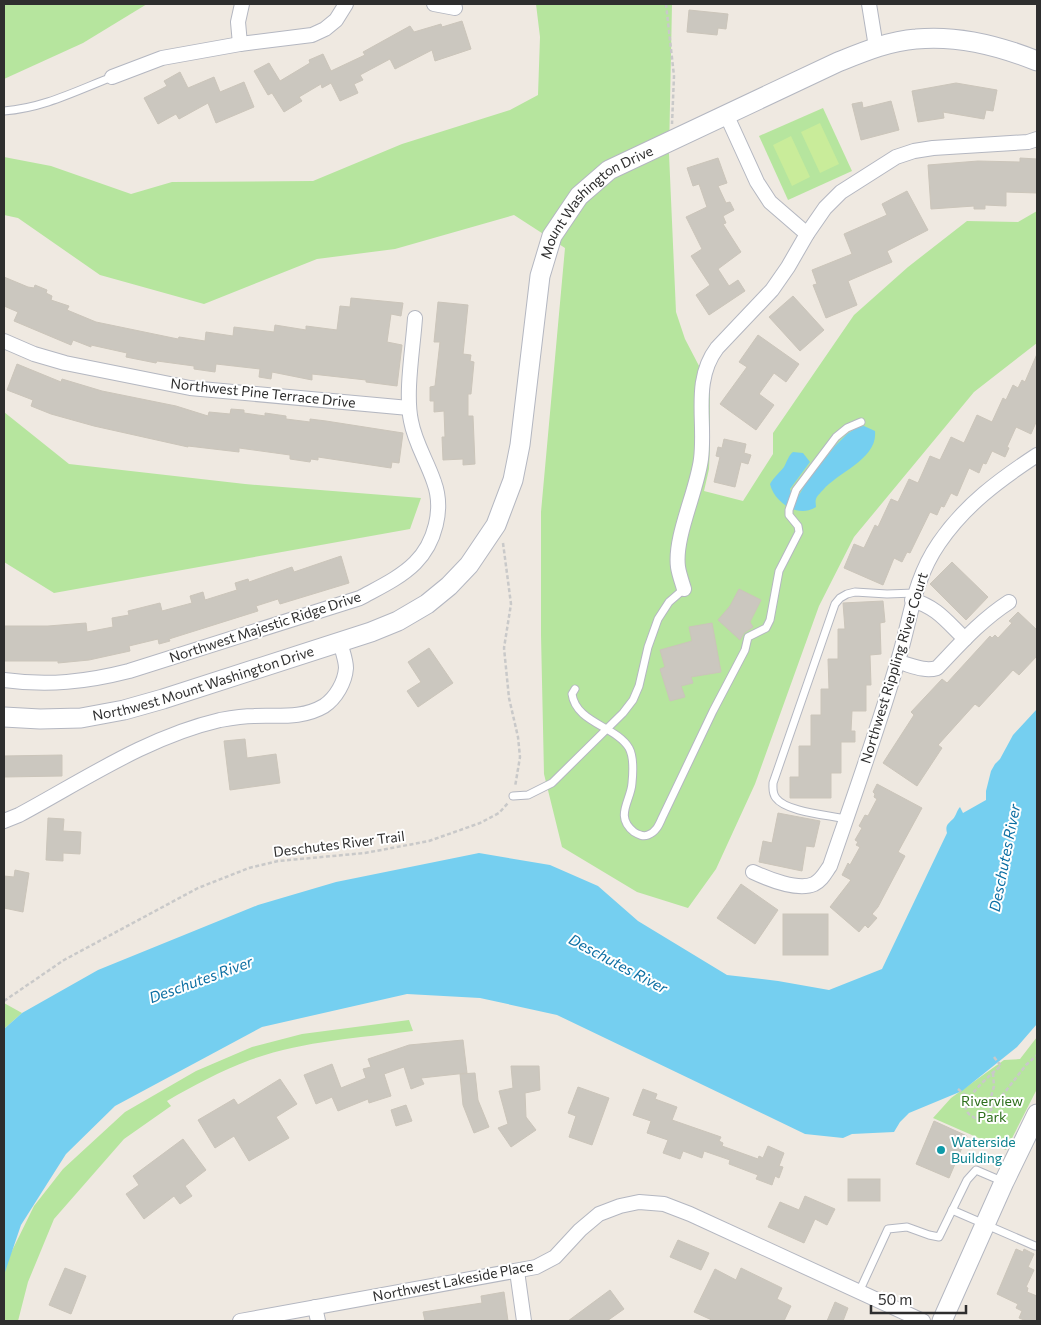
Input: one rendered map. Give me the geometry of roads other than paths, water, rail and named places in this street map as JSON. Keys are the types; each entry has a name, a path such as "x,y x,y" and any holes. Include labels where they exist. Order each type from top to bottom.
{"main road":[{"name":"Mount Washington Drive","path":"398,621 427,604 449,586 469,565 496,525 513,480 520,445 540,276 552,236 579,196 609,170 838,62 876,47 916,39 949,39 992,46 1037,62"},
{"name":"Northwest Mount Washington Drive","path":"4,717 40,719 81,718 124,710 340,642 398,621"},
{"path":"942,1321 1004,1182 1031,1140 1037,1114"}],"street":[{"path":"240,44 238,22 242,4"},
{"path":"112,77 162,58 240,44 312,34 336,20 346,4"},
{"path":"434,4 455,8"},
{"path":"869,4 876,47"},
{"path":"726,114 757,182 770,202 807,234"},
{"path":"684,589 678,567 680,543 698,478 703,436 701,392 709,358 772,290 825,208 841,192 896,157 914,151 1028,142 1037,139"},
{"name":"Northwest Majestic Ridge Drive","path":"4,680 64,683 98,679 129,671 360,598 413,565 422,555 428,544 438,513 434,482 413,432 408,408 415,318"},
{"name":"Northwest Pine Terrace Drive","path":"4,341 34,354 65,363 190,388 408,408"},
{"name":"Northwest Rippling River Court","path":"753,872 768,879 802,886 814,884 823,877 830,866 898,662 914,597 925,565 952,525 989,488 1037,455"},
{"path":"914,597 933,608 965,639"},
{"path":"898,662 924,669 931,670 937,668 993,613 1009,602"},
{"path":"4,821 19,815 144,746 171,736 220,720 253,716 307,714 325,706 336,696 343,681 346,668 340,642"},
{"name":"Northwest Lakeside Place","path":"240,1321 536,1267 555,1257 580,1230 599,1214 620,1206 640,1202 664,1204 690,1214 923,1321"},
{"path":"517,1271 524,1321"},
{"path":"315,1307 318,1321"}],"lane":[{"path":"4,110 17,110 52,102 112,77"},
{"path":"575,689 572,694 577,708 622,740 630,749 632,786 626,801 625,819 630,829 637,834 643,836 650,835 655,831 662,818 713,711 742,657 748,638 766,628 770,620 779,571 799,532 798,526 789,515 796,490 836,437 847,428 861,422"},
{"path":"512,796 528,795 552,783 606,730 633,700 639,686 648,647 658,619 669,602 684,589"},
{"path":"846,819 787,807 775,797 773,783 835,604 840,598 855,592 914,597"},
{"path":"859,1292 888,1229 907,1227 929,1235 939,1236 966,1180 976,1170 1004,1182"},
{"path":"952,1210 1035,1246"}],"water":[{"path":"864,426 875,431 874,441 870,450 818,495 816,507 802,511 795,510 776,497 770,484 793,452 803,453 810,462 790,489 791,492 799,495 835,446 847,434 858,427"},
{"name":"Deschutes River","path":"1037,709 1037,1024 1017,1047 962,1091 909,1113 894,1132 852,1134 843,1138 805,1134 557,1015 480,998 407,994 262,1027 115,1106 66,1154 21,1225 4,1275 4,1029 22,1013 98,970 258,905 336,882 479,853 550,865 598,886 638,921 727,975 829,990 882,969 947,833 947,825 954,818 960,807 963,813 986,800 986,791 991,771 1013,735"}],"place":[{"name":"Waterside Building","path":"941,1150"}],"park label":[{"name":"Riverview Park","path":"992,1110"}]}
